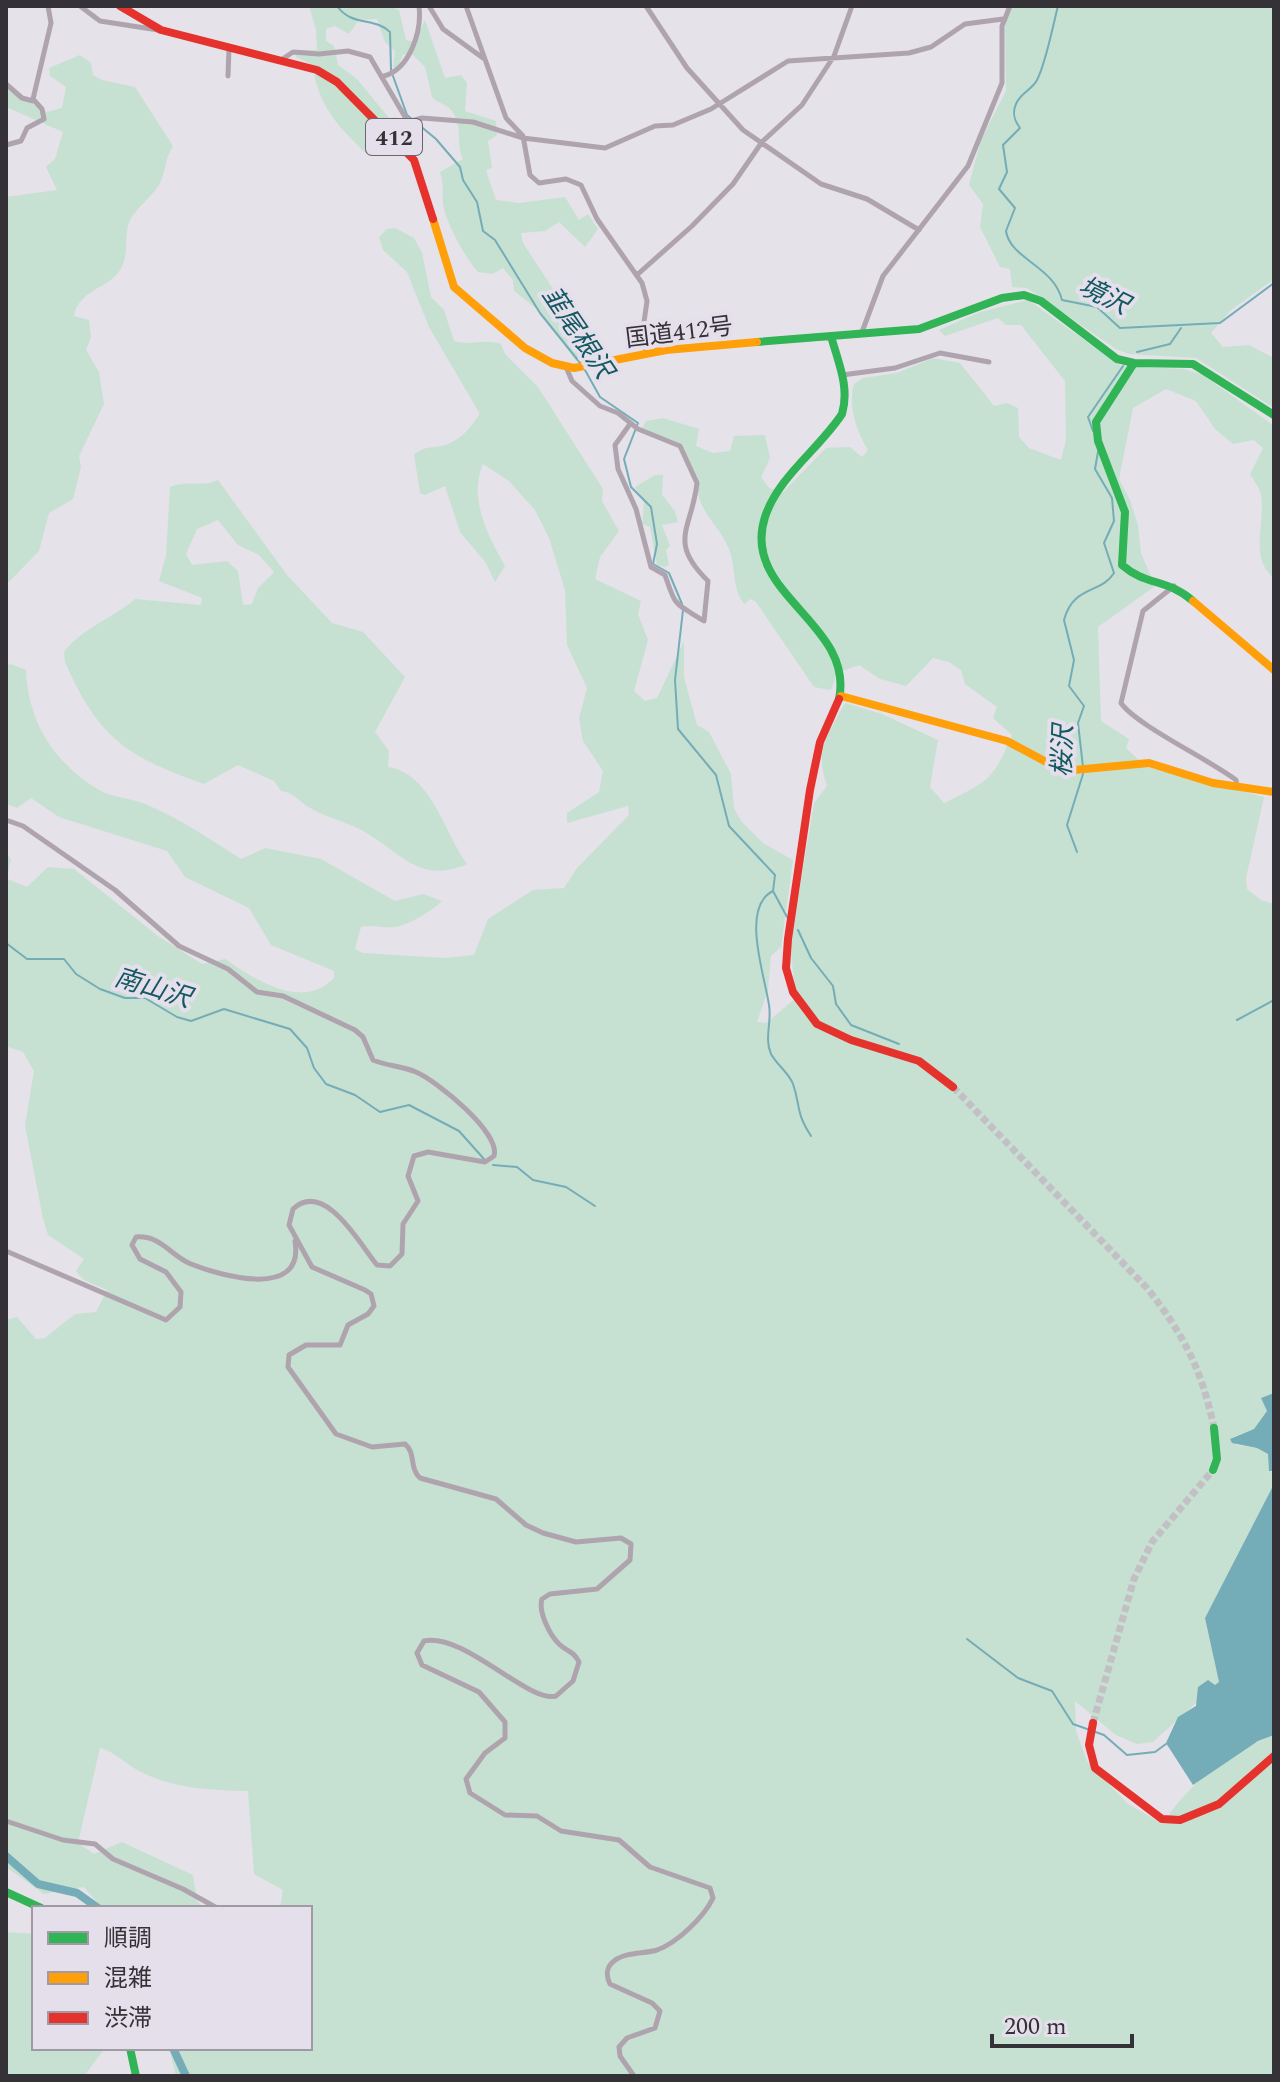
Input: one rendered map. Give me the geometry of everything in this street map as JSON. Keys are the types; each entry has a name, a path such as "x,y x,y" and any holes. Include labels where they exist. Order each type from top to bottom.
{"main road":[{"name":"412","path":"120,6 159,29 317,70 337,82 405,148 420,172 454,287 525,348 552,363 570,367"},
{"name":"国道412号","path":"570,367 647,353 933,326 1002,298 1024,295 1041,301 1110,354 1134,363 1193,364 1274,415"},
{"path":"831,336 841,375 844,407 772,500 761,537 765,561 772,577 835,654 841,677 841,696 816,755 787,942 788,979 802,1008 824,1030 930,1067 953,1087"},
{"path":"1134,363 1099,414 1098,441 1125,512 1120,552 1122,565 1136,577 1174,585 1274,670"},
{"path":"841,696 995,737 1023,748 1056,768 1082,771 1149,763 1237,787 1274,792"},
{"path":"1213,1470 1217,1459 1214,1428"},
{"path":"1093,1723 1090,1739 1095,1768 1133,1800 1162,1819 1180,1820 1219,1804 1241,1788 1274,1756"},
{"path":"6,1892 37,1906"},
{"path":"130,2050 136,2076"}],"street":[{"path":"33,101 51,23 48,6"},
{"path":"71,6 80,6 100,21 153,31 159,29"},
{"path":"389,74 403,65 421,26 419,6"},
{"path":"429,6 445,31 483,59"},
{"path":"466,6 506,118 523,138 530,175 539,183 566,179 581,185 597,219 638,274 647,301 643,329 647,353"},
{"path":"646,6 687,68 738,126 821,184 867,199 919,230"},
{"path":"638,274 733,184 762,142 802,105 831,60 852,6"},
{"path":"862,333 880,281 963,176 1000,90 1004,69 1003,19 1010,6"},
{"path":"281,60 293,52 351,52 370,57 389,74 404,118 411,122 419,119 473,122 523,138 605,148 655,126 673,125 720,104 782,64 909,53 931,47 965,24 1003,19"},
{"path":"228,76 229,48"},
{"path":"6,84 19,96 33,101 42,109 44,119 27,128 21,141 6,145"},
{"path":"841,375 895,368 940,353 989,362"},
{"path":"570,367 582,391 638,429 680,446 697,483 683,527 684,548 690,562 708,581 704,621 680,607 668,594 665,575 651,567 636,509 618,469 615,445 630,424"},
{"path":"1174,585 1143,611 1121,703 1183,747 1216,764 1236,780 1237,787"},
{"path":"6,820 23,826 115,890 179,946 228,969 257,992 283,996 358,1033 373,1060 415,1071 455,1098 493,1140 496,1151 485,1162 428,1152 414,1156 408,1176 418,1201 403,1224 402,1254 390,1266 377,1265 352,1230 316,1202 302,1202 293,1209 289,1225 312,1267 365,1290 374,1302 370,1313 348,1325 340,1345 306,1345 288,1358 289,1370 334,1433 372,1447 405,1444 410,1449 414,1471 420,1478 496,1499 536,1531 583,1543 623,1539 633,1547 630,1560 600,1588 550,1594 542,1599 541,1611 556,1640 575,1654 579,1662 573,1681 556,1696 539,1696 493,1664 434,1641 424,1641 417,1653 422,1665 479,1692 505,1722 505,1738 485,1753 466,1779 470,1793 505,1815 537,1816 561,1831 619,1840 650,1867 710,1888 713,1898 708,1907 676,1939 660,1949 615,1959 609,1966 607,1975 610,1984 652,2003 660,2011 655,2028 627,2038 619,2047 620,2056 634,2076"},
{"path":"6,1251 166,1320 180,1307 181,1292 166,1272 137,1256 132,1245 136,1237 159,1242 192,1264 249,1279 278,1277 293,1266 297,1258 294,1236"},
{"path":"6,1821 63,1840 95,1844 113,1859 183,1889 213,1906"}],"green space":[{"path":"309,6 389,6 399,10 406,40 414,42 425,20 445,78 461,75 467,83 465,111 496,121 497,135 488,141 492,168 486,170 496,200 519,203 565,197 579,220 588,214 598,229 585,247 559,222 545,231 521,233 523,243 557,295 570,333 591,360 576,361 542,313 514,291 513,280 503,268 492,274 478,272 462,249 443,204 440,172 463,159 458,123 450,108 432,97 425,67 411,53 403,55 397,69 393,67 395,51 385,42 377,19 359,20 349,34 335,26 326,29 326,41 334,46 338,65 356,78 389,118 396,117 420,130 416,141 405,143 390,128 375,152 366,153 330,114 319,92 313,65 296,57 295,50 317,50 316,30"},
{"path":"1013,6 1274,6 1274,279 1231,310 1211,333 1223,347 1249,345 1274,358 1274,408 1196,358 1129,354 1116,349 1027,288 1012,287 1010,269 1000,267 980,227 983,204 969,185 981,140 1006,91 1005,19"},
{"path":"80,55 91,63 93,75 135,87 173,146 158,187 130,220 121,268 76,308 74,316 89,320 91,337 86,350 99,372 104,404 79,456 81,467 73,499 49,513 39,551 6,585 6,197 57,190 46,167 55,159 63,132 6,107 6,89 47,112 62,108 66,87 50,76 49,68"},
{"path":"395,228 414,238 422,253 431,297 444,310 454,341 501,344 505,354 538,387 603,489 602,501 619,531 600,557 595,579 641,601 638,614 648,640 634,691 645,701 657,698 684,641 684,677 697,725 709,732 731,774 734,808 741,821 763,843 793,860 781,947 771,956 768,990 757,1022 766,1023 796,998 790,946 814,803 827,786 822,752 845,703 882,714 938,740 930,787 944,803 987,778 1012,735 993,718 997,707 965,684 961,670 949,662 933,658 906,686 880,679 859,665 837,673 831,690 814,687 756,602 750,599 745,604 741,599 729,549 700,501 698,482 681,447 670,439 641,431 646,421 663,418 699,429 696,446 713,453 730,451 734,436 765,435 770,458 761,477 769,488 783,492 826,448 850,447 862,457 868,450 854,418 854,384 863,378 897,373 933,358 960,363 994,406 1007,403 1018,408 1019,437 1029,448 1061,460 1066,440 1065,381 1021,325 1006,325 998,318 945,336 939,330 980,312 1028,300 1121,366 1184,369 1203,375 1274,426 1274,578 1262,559 1262,502 1260,491 1250,474 1263,448 1254,440 1233,444 1215,429 1196,401 1166,389 1133,408 1119,479 1130,500 1138,525 1141,553 1155,586 1098,627 1101,721 1129,739 1126,748 1146,767 1264,797 1246,878 1247,889 1261,900 1274,904 1274,1393 1261,1398 1267,1411 1254,1429 1233,1437 1237,1445 1257,1448 1268,1454 1274,1484 1205,1618 1219,1682 1153,1742 1137,1744 1116,1735 1075,1701 1076,1731 1087,1761 1128,1804 1163,1824 1184,1796 1211,1771 1242,1750 1274,1735 1274,2076 176,2076 170,2050 312,2050 312,1906 280,1906 283,1890 254,1874 248,1791 207,1789 168,1782 137,1770 100,1748 78,1843 94,1854 122,1842 193,1875 197,1901 202,1906 100,1906 84,1887 44,1894 6,1867 6,1320 17,1317 36,1339 45,1338 75,1314 96,1312 107,1290 84,1280 76,1271 84,1259 48,1235 43,1219 25,1125 34,1071 23,1052 6,1046 6,853 11,859 7,879 27,887 48,867 74,869 158,936 202,964 225,959 264,983 294,992 322,988 334,978 334,971 271,945 249,908 185,877 167,851 59,817 31,798 17,808 7,804 6,667 10,664 26,670 32,707 46,739 69,767 99,790 158,810 241,859 265,848 321,859 395,901 423,894 442,901 420,917 401,925 361,927 355,949 363,953 445,958 474,955 488,919 533,890 564,888 577,868 629,815 628,806 567,823 567,813 599,792 603,771 583,741 579,718 587,688 567,645 565,590 549,538 535,510 509,481 483,464 479,477 479,503 487,530 505,566 495,582 486,563 460,532 445,486 425,495 420,493 414,455 425,448 456,440 480,414 429,327 407,272 383,250 379,237 387,229"},
{"path":"655,475 663,475 662,495 675,511 678,522 662,525 670,546 666,550 669,565 665,567 657,565 650,527 642,524 644,503 635,487"},
{"path":"218,480 287,575 332,623 363,632 405,677 375,732 389,751 388,767 403,772 426,792 467,864 436,871 411,863 363,831 312,809 281,791 274,781 238,765 204,784 177,774 154,764 118,741 90,710 65,662 64,652 79,636 135,599 201,605 202,598 159,581 166,555 170,487","holes":["218,520 238,545 259,555 274,572 258,588 252,604 243,605 238,571 227,561 192,565 186,554 197,529"]},
{"path":"6,1932 32,1934 32,2050 104,2050 84,2076 6,2076"}],"water":[{"path":"1274,1393 1274,1471 1269,1471 1268,1454 1257,1448 1232,1443 1230,1439 1254,1429 1267,1411 1261,1398"},
{"path":"1274,1484 1274,1735 1258,1741 1193,1785 1166,1743 1178,1717 1196,1706 1198,1687 1208,1680 1215,1685 1219,1682 1205,1618"}],"waterway":[{"name":"韮尾根沢","path":"337,6 356,20 384,27 390,32 391,70"},
{"name":"境沢","path":"1058,6 1040,73 1015,107 1014,116 1020,128 1003,145 1007,172 999,189 1015,208 1006,231 1015,249 1050,279 1062,300 1097,307 1120,328 1220,323 1274,283"},
{"name":"韮尾根沢","path":"393,76 407,115 436,139 460,167 463,180 477,202 483,231 495,240 540,313 581,364"},
{"name":"桜沢","path":"1137,352 1170,344 1181,328"},
{"name":"桜沢","path":"1093,431 1088,417 1123,366"},
{"name":"韮尾根沢","path":"585,370 600,397 638,423 624,459 631,487 651,507 657,544 653,564 669,573 682,604"},
{"name":"桜沢","path":"1083,767 1078,723 1084,706 1069,686 1074,660 1064,620 1068,609 1080,595 1102,584 1114,573 1104,543 1114,521 1112,498 1095,469 1098,452"},
{"name":"韮尾根沢","path":"683,610 675,680 678,729 716,775 729,826 775,875 773,891 787,917"},
{"name":"桜沢","path":"1077,852 1067,825 1083,774"},
{"path":"773,891 763,899 756,926 770,1011 769,1048 791,1080 800,1115 811,1136"},
{"name":"韮尾根沢","path":"798,930 811,958 833,986 836,1004 851,1025 899,1044"},
{"name":"南山沢","path":"6,943 27,959 64,959 76,974 100,989 125,998 145,998 177,1017 191,1021 224,1009 290,1029 307,1048 314,1068 326,1084 355,1095 380,1112 409,1105 459,1131 484,1159"},
{"path":"1237,1020 1274,1000"},
{"name":"南山沢","path":"493,1165 517,1167 533,1180 566,1187 595,1206"},
{"path":"967,1639 1018,1678 1052,1691 1073,1724 1104,1735 1127,1755 1155,1752 1166,1744"},
{"path":"6,1856 38,1884 77,1893 95,1906"},
{"path":"174,2050 186,2076"}],"tunnel":[{"path":"953,1087 1147,1288 1190,1354 1204,1388 1214,1428"},
{"path":"1093,1723 1134,1579 1152,1542 1213,1470"}],"traffic: fast":[{"path":"757,342 919,329 1002,298 1024,295 1041,301 1117,359 1134,363 1193,364 1274,415"},
{"path":"831,336 844,384 842,414 779,489 765,517 762,544 768,567 831,649 839,673 839,699"},
{"path":"1134,363 1096,422 1098,441 1125,512 1122,565 1193,601"},
{"path":"1213,1470 1217,1459 1214,1428"},
{"path":"6,1892 37,1906"},
{"path":"130,2050 136,2076"}],"traffic: slow":[{"path":"433,219 454,287 525,348 552,363 574,368 666,350 757,342"},
{"path":"1193,601 1274,670"},
{"path":"841,696 1007,741 1063,771 1149,763 1213,783 1274,792"}],"traffic: jam":[{"path":"120,6 161,30 317,70 337,82 414,160 433,219"},
{"path":"839,699 820,742 810,790 788,939 786,968 793,992 817,1024 851,1040 919,1061 953,1087"},
{"path":"1093,1723 1089,1745 1095,1768 1162,1819 1180,1820 1219,1804 1274,1756"}]}
